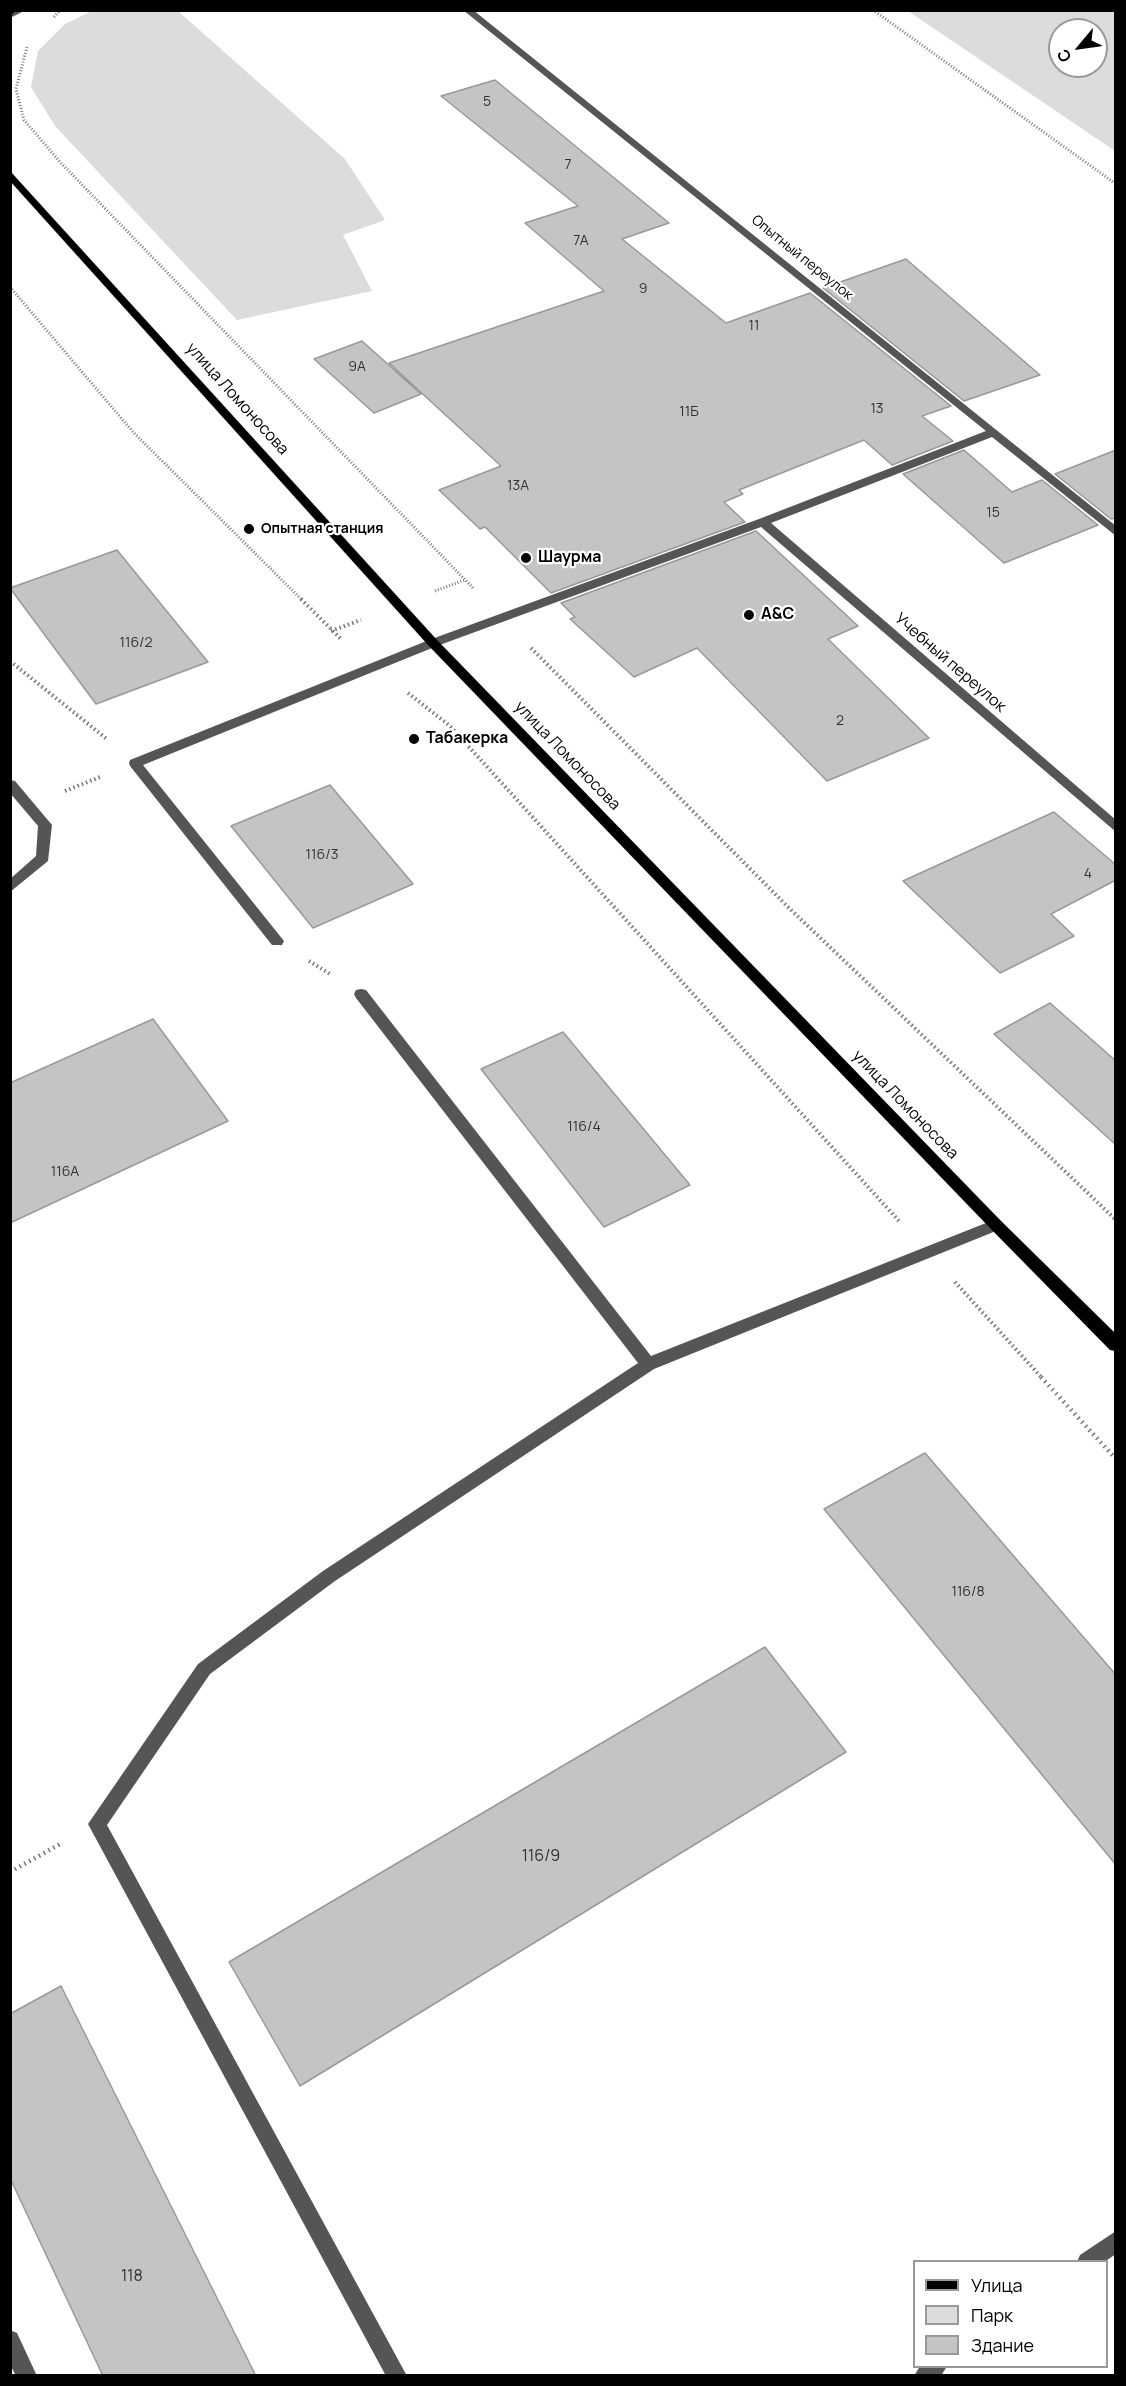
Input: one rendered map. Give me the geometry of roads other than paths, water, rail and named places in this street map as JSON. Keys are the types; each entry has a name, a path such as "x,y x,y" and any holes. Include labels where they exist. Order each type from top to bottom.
{"main road":[{"name":"улица Ломоносова","path":"10,174 433,643 996,1225 1116,1345"}],"street":[{"path":"11,13 19,10"},
{"name":"Опытный переулок","path":"467,10 1116,532"},
{"path":"278,941 135,763 433,643 763,522 994,432"},
{"name":"Учебный переулок","path":"763,522 1116,828"},
{"path":"10,784 45,825 43,858 10,887"},
{"path":"361,994 648,1364"},
{"path":"397,2376 98,1824 204,1669 329,1576 648,1364 996,1225"},
{"path":"1090,2260 1116,2241"},
{"path":"10,2340 27,2376"}],"place":[{"name":"Опытная станция","path":"249,529"},
{"name":"Шаурма","path":"526,558"},
{"name":"A&C","path":"749,615"},
{"name":"Табакерка","path":"414,739"}]}
